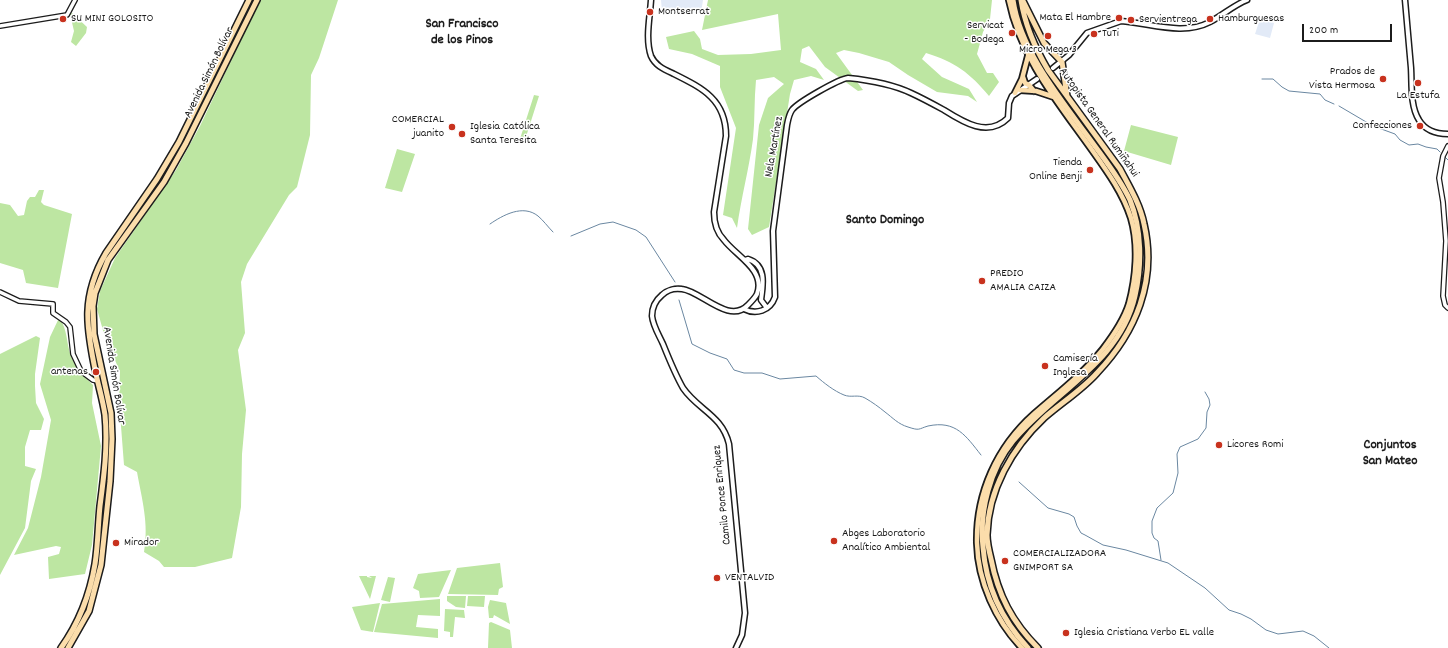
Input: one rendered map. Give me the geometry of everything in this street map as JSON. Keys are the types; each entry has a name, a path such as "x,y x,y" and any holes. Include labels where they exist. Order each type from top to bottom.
{"highway":[{"name":"Avenida Simón Bolívar","path":"61,648 83,609 90,587 95,564 103,486 106,438 105,414 88,320 87,305 89,290 106,253 157,179 179,142 249,0"},
{"name":"Avenida Simón Bolívar","path":"68,648 89,611 101,564 110,481 112,439 110,413 94,334 93,306 95,293 108,260 164,182 186,143 257,0"},
{"name":"Autopista General Rumiñahui","path":"1013,0 1018,22 1043,73 1124,189 1134,212 1140,248 1138,274 1133,303 1119,335 1095,364 1037,416 1012,442 995,472 987,497 982,523 982,538 986,572 992,591 1010,627 1028,648"},
{"name":"Autopista General Rumiñahui","path":"1022,0 1025,20 1035,47 1048,70 1116,163 1129,185 1144,223 1148,245 1146,284 1136,318 1127,335 1114,355 1097,374 1044,419 1026,437 1007,464 994,495 988,535 995,578 999,591 1009,610 1038,648"},
{"path":"1022,0 1044,44 1062,62 1068,97"}],"main road":[{"path":"651,0 649,42 653,59 659,67 705,91 717,103 723,115 726,136 714,217 716,227 724,241 745,260 756,274 758,283 757,294 744,309 756,312 767,308 761,300 764,283 762,273 751,260 745,260"},
{"path":"1009,0 1016,28 1028,56 1108,173 1123,200 1131,217 1134,232 1135,262 1132,290 1128,306 1110,340 1088,366 1018,430 999,455 984,490 979,507 977,537 978,556 982,577 997,614 1008,632 1022,648"},
{"path":"1053,68 1062,62 1087,33 1111,24 1121,21 1172,27 1196,27 1209,22 1247,0"},
{"path":"1405,0 1416,115 1431,131 1448,134"},
{"path":"1028,56 1024,81 1036,91"},
{"path":"1015,93 1024,74"},
{"name":"Nela Martínez","path":"767,308 775,297 773,231 787,125 791,112 795,107 842,79 848,78 901,89 963,122 973,126 988,128 1000,125 1008,118 1009,103 1015,93"},
{"path":"1015,93 1037,79"},
{"path":"1020,90 1036,91 1054,96"},
{"name":"Camilo Ponce Enrìquez","path":"736,648 744,629 744,606 730,452 727,436 719,422 690,397 683,388 654,324 652,316 655,304 659,297 667,291 678,289 688,290 718,308 725,310 744,309"}],"street":[{"path":"0,26 67,15 75,0"},
{"path":"1448,146 1442,156 1439,178 1443,202 1446,240 1443,296 1445,305 1448,308"},
{"path":"0,292 19,301 53,304 53,313 66,322 70,327 73,354 76,363 81,371 93,380 98,381"}],"shaded area":[{"path":"661,0 703,0 701,13 662,11"},
{"path":"1260,19 1274,23 1270,38 1255,34"}],"green space":[{"path":"260,0 338,0 319,58 311,75 310,135 297,187 289,195 247,264 241,282 245,333 238,350 246,410 242,454 241,507 232,558 195,567 164,567 159,561 144,552 146,531 143,502 137,472 124,465 119,400 120,372 104,334 97,309 100,291 115,258 176,170 200,126"},
{"path":"708,0 992,0 990,19 983,32 977,54 987,73 993,73 999,82 989,96 975,81 954,64 926,53 922,59 942,77 969,89 977,102 968,96 937,92 889,62 844,50 836,53 863,90 858,91 825,67 809,46 802,49 800,62 816,69 824,80 811,76 794,80 790,94 769,227 752,235 748,229 759,125 768,98 784,84 774,77 756,80 753,139 737,228 732,218 723,215 736,128 720,87 720,66 692,54 669,49 666,37 694,31 700,39 702,49 718,55 751,54 781,50 778,14 702,30"},
{"path":"72,13 87,27 86,33 76,46 71,42 74,31 70,14"},
{"path":"534,95 539,96 524,143 519,142"},
{"path":"1131,125 1178,137 1171,165 1124,151"},
{"path":"397,149 415,154 402,192 385,188"},
{"path":"39,190 44,190 41,202 44,205 72,214 58,288 26,283 23,270 0,263 0,203 10,205 18,216 24,215 27,201 30,197 35,197"},
{"path":"59,318 64,327 69,351 75,364 80,372 93,385 92,403 101,446 92,545 85,574 49,579 48,557 59,554 61,547 56,546 14,555 28,528 41,477 51,420 40,384 50,337"},
{"path":"36,336 40,338 35,374 36,403 44,419 41,430 30,430 25,447 25,466 36,469 31,481 25,528 0,575 0,354"},
{"path":"500,563 503,587 499,589 498,595 448,594 457,568"},
{"path":"451,570 439,597 420,598 419,591 413,588 418,574"},
{"path":"359,576 367,576 372,578 369,576 376,576 370,599"},
{"path":"388,577 395,578 390,602 381,600"},
{"path":"447,596 466,596 465,608 456,607 447,601"},
{"path":"468,596 485,596 484,607 467,606"},
{"path":"440,599 440,616 418,615 416,627 438,629 438,638 374,632 382,604"},
{"path":"490,600 506,603 510,624 494,615 493,618 489,618 488,607"},
{"path":"380,603 373,632 361,630 352,607"},
{"path":"445,609 464,610 465,618 455,617 453,637 450,637 450,632 444,631"},
{"path":"491,622 510,630 512,648 488,648 489,623"}],"waterway":[{"path":"1262,79 1273,79 1289,91 1320,94 1325,100 1334,104"},
{"path":"1339,106 1373,126 1395,134 1400,140 1409,145 1418,144 1437,149 1440,152"},
{"path":"1444,156 1448,160"},
{"path":"490,224 507,214 526,211 542,219 553,232"},
{"path":"571,236 600,224 613,222 636,230 646,237 675,282"},
{"path":"679,300 692,344 727,359 734,370 744,373 762,373 780,379 816,376 829,387 840,393 847,396 860,396 865,398 904,426 920,429 928,426 946,425 953,428 965,436 981,455"},
{"path":"1161,560 1158,541 1154,538 1152,533 1152,521 1157,508 1173,493 1178,473 1177,454 1180,447 1198,439 1206,428 1207,412 1210,405 1209,399 1205,392"},
{"path":"1019,482 1048,508 1074,517 1081,533 1103,545 1126,550 1168,563 1205,588 1229,610 1251,619 1266,630 1278,634 1303,631 1314,636 1329,648"}],"place":[{"name":"Montserrat","path":"650,12"},
{"name":"Mata El Hambre","path":"1119,18"},
{"name":"SU MINI GOLOSITO","path":"63,19"},
{"name":"Hamburguesas","path":"1210,19"},
{"name":"Servientrega","path":"1131,20"},
{"name":"Servicat - Bodega","path":"1012,33"},
{"name":"TuTi","path":"1094,34"},
{"name":"Micro Mega 3","path":"1048,36"},
{"name":"Prados de Vista Hermosa","path":"1383,79"},
{"name":"La Estufa","path":"1418,83"},
{"name":"Confecciones","path":"1420,126"},
{"name":"COMERCIAL juanito","path":"452,127"},
{"name":"Iglesia Católica Santa Teresita","path":"462,134"},
{"name":"Tienda Online Benji","path":"1090,170"},
{"name":"PREDIO AMALIA CAIZA","path":"982,281"},
{"name":"Camisería Inglesa","path":"1045,366"},
{"name":"antenas","path":"96,372"},
{"name":"Licores Romi","path":"1219,445"},
{"name":"Abges Laboratorio Analítico Ambiental","path":"834,541"},
{"name":"Mirador","path":"116,543"},
{"name":"COMERCIALIZADORA GNIMPORT SA","path":"1005,561"},
{"name":"VENTALVID","path":"717,578"},
{"name":"Iglesia Cristiana Verbo EL valle","path":"1066,633"}],"district":[{"name":"San Francisco de los Pinos","path":"462,34"},
{"name":"Santo Domingo","path":"885,221"},
{"name":"Conjuntos San Mateo","path":"1390,454"}]}
